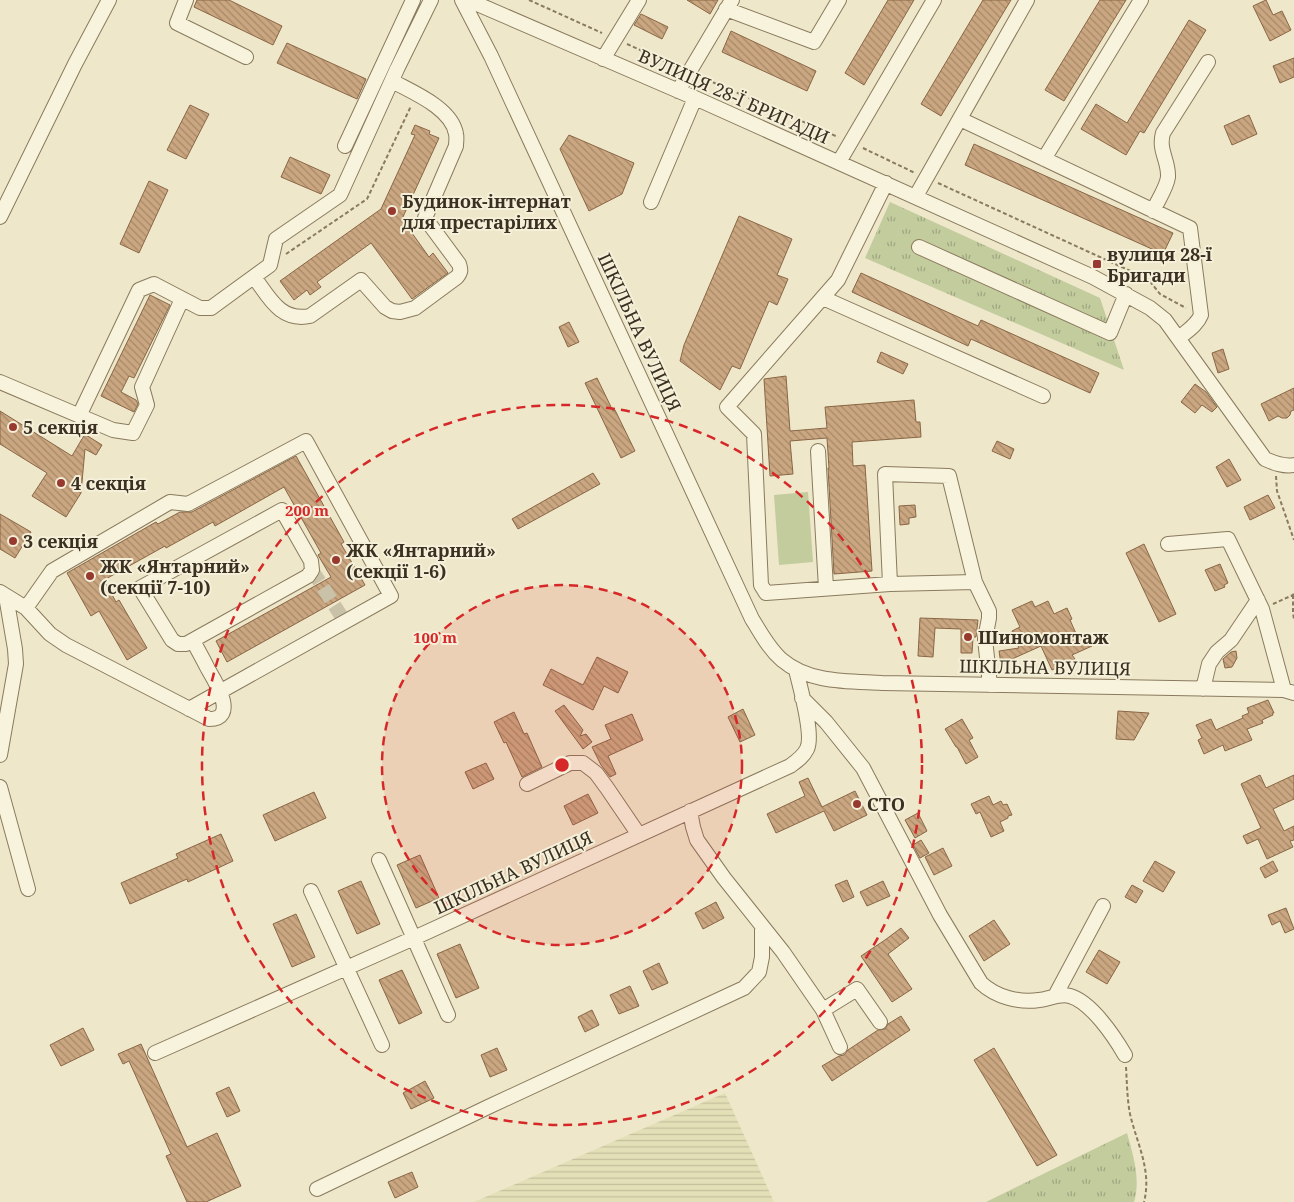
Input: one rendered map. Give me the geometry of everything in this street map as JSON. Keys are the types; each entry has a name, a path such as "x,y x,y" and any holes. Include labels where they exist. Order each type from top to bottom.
{"street":[{"path":"0,217 75,64 109,0"},
{"path":"186,0 177,23 246,57"},
{"path":"345,146 414,0"},
{"path":"79,416 139,290 154,284 200,308 210,308 270,265 276,238 340,195 431,0"},
{"name":"ШКІЛЬНА ВУЛИЦЯ","path":"462,0 495,65 752,619 764,640 780,659 796,670 816,677 882,683 1291,692"},
{"name":"ВУЛИЦЯ 28-Ї БРИГАДИ","path":"468,0 678,90 916,196 1094,277 1126,294 1150,308 1165,320 1257,449 1265,459 1276,464"},
{"path":"603,59 639,0"},
{"path":"678,90 729,5 814,42 839,0"},
{"path":"839,162 934,0"},
{"path":"916,196 1028,0"},
{"path":"1044,159 1141,0"},
{"path":"1153,210 1168,177 1161,140 1163,133 1208,62"},
{"path":"254,277 277,307 284,313 302,318 310,316 361,280 385,307 392,311 400,312 415,308 460,273 459,264 424,218 456,146 457,135 454,127 435,104 392,81"},
{"path":"651,202 695,98"},
{"path":"960,119 1190,228 1201,311 1199,320 1179,338"},
{"path":"886,183 838,280 727,408 754,434 761,585 766,593 890,584 976,582"},
{"path":"919,247 1110,333 1126,294"},
{"path":"823,298 1043,396"},
{"path":"0,382 113,430 133,433 147,405 142,387 182,299"},
{"path":"26,608 52,571 170,502 188,504 306,441 391,596 189,709"},
{"path":"818,451 826,588"},
{"path":"1276,464 1294,465"},
{"path":"890,584 885,474 949,476 976,582 989,611 985,638 990,685"},
{"path":"282,510 311,561 312,570 308,576 193,641 186,644 178,644 172,640 140,588 282,510"},
{"path":"1168,544 1228,539 1260,605 1291,692"},
{"path":"3,594 26,608 50,634 66,645 189,709 214,719 223,712 224,707 220,691 193,641"},
{"path":"0,755 16,664 15,650 3,594"},
{"path":"1203,689 1209,664 1217,652 1231,640 1260,605"},
{"name":"ШКІЛЬНА ВУЛИЦЯ","path":"155,1053 414,938 790,766 801,758 808,748 809,736 796,670"},
{"path":"802,698 826,722 863,768 940,915 988,990 1002,996 1023,1001 1056,996 1069,996 1080,1001 1090,1008 1115,1037 1125,1054"},
{"path":"527,784 570,763 582,763 596,773 608,788 639,835"},
{"path":"0,787 28,889"},
{"path":"690,811 697,840 782,952 823,1010 840,1048"},
{"path":"379,860 448,1015"},
{"path":"311,891 382,1045"},
{"path":"1056,996 1103,906"},
{"path":"317,1189 744,988 759,972 762,957 762,926"},
{"path":"823,1010 857,989 880,1022"}],"path":[{"path":"529,0 851,142 1148,279 1160,294 1184,306 1199,320"},
{"path":"1276,464 1277,491 1294,540"},
{"path":"1260,605 1294,594 1294,620"},
{"path":"1125,1054 1130,1115 1141,1147 1146,1175 1144,1202"}],"shaded area":[{"path":"725,1093 774,1202 474,1202"}],"green space":[{"path":"890,202 1100,298 1124,370 865,258"},
{"path":"808,492 813,562 779,565 774,495"},
{"path":"1127,1133 1134,1158 1137,1185 1134,1202 986,1202"}],"building":[{"path":"197,0 229,0 282,26 273,45 194,7"},
{"path":"687,0 718,0 710,14"},
{"path":"888,0 914,0 864,85 845,73"},
{"path":"983,0 1011,0 941,116 921,104"},
{"path":"1100,0 1126,0 1064,101 1045,90"},
{"path":"1266,0 1273,15 1282,11 1291,30 1270,41 1253,6"},
{"path":"641,14 668,27 662,39 634,25"},
{"path":"1189,20 1206,30 1144,133 1140,131 1126,155 1081,129 1096,104 1127,123"},
{"path":"731,31 816,71 807,91 722,52"},
{"path":"287,43 366,79 357,99 277,63"},
{"path":"1294,58 1294,77 1280,83 1273,66"},
{"path":"190,105 209,114 186,159 167,150"},
{"path":"1249,115 1257,134 1232,145 1224,126"},
{"name":"Будинок-інтернат для престарілих","path":"415,125 430,131 429,134 439,138 402,219 429,257 433,253 448,273 412,299 371,243 317,282 321,287 310,295 307,290 294,300 280,281 381,209 415,135 411,134"},
{"path":"569,135 634,163 622,194 589,211 560,149"},
{"path":"974,144 1173,233 1163,254 965,165"},
{"path":"290,157 330,175 321,194 281,177"},
{"path":"149,181 168,190 139,253 120,244"},
{"path":"739,216 792,239 777,275 788,279 777,305 769,301 740,369 732,366 720,390 680,361 684,345"},
{"path":"861,273 978,326 981,320 1099,373 1090,393 971,339 968,346 852,292"},
{"path":"150,295 170,305 134,378 129,376 121,392 136,400 138,404 134,412 101,396"},
{"path":"569,322 579,342 568,347 559,327"},
{"path":"1223,349 1229,369 1218,373 1212,353"},
{"path":"881,352 908,364 903,374 877,362"},
{"path":"786,376 790,431 827,428 825,407 914,400 916,422 920,422 921,437 852,442 853,466 865,465 872,571 834,574 827,438 790,441 793,474 770,476 764,379"},
{"path":"597,378 635,451 621,458 585,383"},
{"path":"1195,384 1206,392 1217,407 1212,412 1202,405 1195,413 1181,402"},
{"path":"1294,388 1294,410 1291,411 1287,418 1278,416 1269,421 1261,404"},
{"path":"0,411 72,456 86,432 86,435 102,445 96,455 85,449 81,493 66,517 32,496 47,473 0,444"},
{"path":"997,441 1014,449 1010,459 992,451"},
{"name":"ЖК «Янтарний» (секції 1-6)","path":"296,456 344,542 341,544 365,585 227,662 216,641 331,577 318,555 321,553 284,487 215,526 213,522 104,580 116,602 119,600 147,648 127,660 99,611 91,616 67,573 156,522 158,524 180,512 192,512"},
{"path":"1229,459 1241,480 1227,487 1216,467"},
{"path":"593,473 600,484 518,529 512,519"},
{"path":"1268,495 1275,508 1250,520 1244,507"},
{"path":"915,505 916,517 909,518 909,524 900,525 899,506"},
{"name":"3 секція","path":"0,514 31,532 15,558 0,549"},
{"path":"1144,544 1176,614 1159,622 1126,553"},
{"path":"1220,564 1228,583 1224,585 1225,587 1215,591 1205,570"},
{"path":"1032,601 1035,607 1048,601 1054,614 1067,608 1078,638 1087,635 1092,646 1072,655 1075,659 1052,670 1041,646 1012,659 1012,662 1001,664 999,651 1019,648 1012,631 1020,627 1012,610"},
{"path":"920,618 978,620 976,637 973,637 972,653 961,653 961,629 935,628 933,657 918,656"},
{"path":"1236,651 1237,658 1232,667 1225,668 1223,659 1231,652"},
{"path":"597,657 628,672 618,693 604,686 593,710 543,685 551,669 583,685"},
{"path":"1268,700 1274,713 1262,720 1263,723 1247,729 1252,740 1225,751 1223,745 1204,754 1198,740 1202,738 1196,725 1211,719 1216,730 1243,718 1242,716 1249,713 1247,708"},
{"path":"564,705 583,730 580,736 586,734 592,742 583,749 555,711"},
{"path":"743,709 755,735 740,742 728,717"},
{"path":"1118,711 1149,713 1134,740 1116,739"},
{"path":"514,712 524,734 527,733 542,767 522,777 506,742 504,743 494,722"},
{"path":"632,714 643,740 608,756 616,774 610,777 601,765 592,747 611,739 605,725"},
{"path":"962,719 973,738 969,740 978,757 966,764 945,729"},
{"path":"486,763 494,779 473,789 465,772"},
{"path":"1260,775 1266,788 1294,775 1294,799 1273,809 1284,831 1294,826 1294,840 1290,841 1293,847 1267,859 1258,839 1247,844 1243,836 1261,828 1241,784"},
{"path":"808,778 822,807 855,791 867,815 834,831 824,811 776,833 767,814 805,796 799,782"},
{"path":"314,792 326,818 275,841 263,815"},
{"path":"588,794 598,813 573,825 564,806"},
{"path":"989,796 993,805 1001,801 1003,805 1007,804 1012,815 1000,822 1004,831 991,837 980,812 976,814 971,804"},
{"path":"918,813 927,831 915,838 905,820"},
{"path":"221,834 233,861 188,882 187,879 130,904 121,883 178,858 176,854"},
{"path":"921,840 929,853 920,858 913,845"},
{"path":"943,848 952,866 934,875 925,857"},
{"path":"420,855 439,898 416,908 397,865"},
{"path":"1155,861 1175,872 1163,892 1143,881"},
{"path":"1273,861 1278,871 1265,878 1260,868"},
{"path":"847,880 854,897 843,902 835,885"},
{"path":"361,881 380,924 357,934 338,891"},
{"path":"883,881 890,896 867,906 860,892"},
{"path":"1132,885 1143,891 1136,903 1125,897"},
{"path":"716,902 724,918 703,929 695,913"},
{"path":"1286,908 1294,929 1285,933 1280,921 1272,925 1268,915"},
{"path":"296,914 315,957 292,967 273,924"},
{"path":"994,920 1010,944 984,961 969,936"},
{"path":"901,928 909,938 888,954 912,989 892,1002 861,956"},
{"path":"460,944 479,988 456,998 437,954"},
{"path":"1099,950 1120,962 1107,984 1086,972"},
{"path":"659,963 668,983 652,990 643,971"},
{"path":"402,970 422,1013 399,1024 379,980"},
{"path":"630,986 639,1006 619,1014 610,995"},
{"path":"592,1010 599,1025 585,1032 578,1017"},
{"path":"901,1016 910,1030 832,1081 822,1066 844,1055 848,1050 878,1030 885,1029 888,1024"},
{"path":"83,1028 94,1050 61,1066 50,1045"},
{"path":"141,1044 187,1147 217,1133 241,1186 206,1202 187,1202 166,1156 171,1154 129,1061 123,1064 118,1054"},
{"path":"497,1048 507,1070 490,1077 481,1055"},
{"path":"994,1048 1057,1155 1037,1166 974,1060"},
{"path":"425,1081 434,1098 411,1109 403,1093"},
{"path":"229,1087 240,1111 227,1117 216,1093"},
{"path":"412,1172 418,1187 395,1198 388,1182"}],"tunnel":[{"path":"312,570 345,622"}],"place":[{"name":"Будинок-інтернат для престарілих","path":"392,211"},
{"name":"вулиця 28-ї Бригади","path":"1097,264"},
{"name":"5 секція","path":"13,427"},
{"name":"4 секція","path":"61,483"},
{"name":"3 секція","path":"13,541"},
{"name":"ЖК «Янтарний» (секції 1-6)","path":"336,560"},
{"name":"ЖК «Янтарний» (секції 7-10)","path":"90,576"},
{"name":"Шиномонтаж","path":"968,637"},
{"name":"СТО","path":"857,804"}]}
